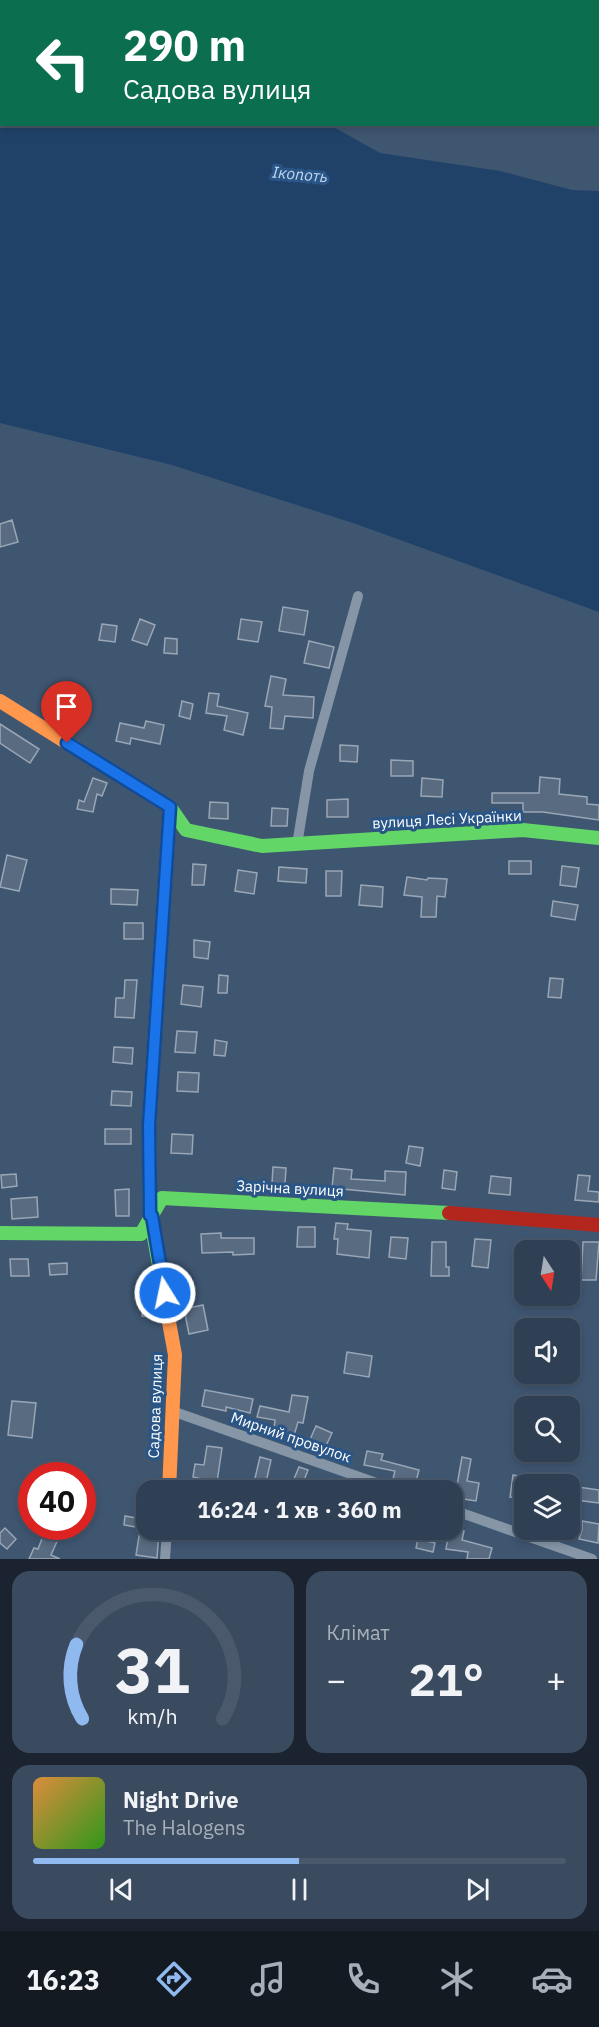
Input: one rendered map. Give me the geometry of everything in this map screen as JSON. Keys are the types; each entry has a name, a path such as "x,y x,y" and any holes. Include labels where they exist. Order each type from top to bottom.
{"street":[{"path":"297,845 309,771 358,596"},
{"path":"0,701 170,807"},
{"name":"вулиця Лесі Українки","path":"170,807 186,830 262,846 340,840 458,836 523,830 599,838"},
{"name":"Садова вулиця","path":"169,1480 175,1355 150,1215 149,1125 170,807"},
{"name":"Зарічна вулиця","path":"0,1233 141,1234 162,1198 419,1210 599,1225"},
{"name":"Мирний провулок","path":"172,1411 368,1480"},
{"path":"463,1514 592,1559"},
{"path":"165,1559 166,1540"}],"water":[{"name":"Ікопоть","path":"0,126 332,126 380,153 500,171 572,190 599,191 599,612 356,524 172,465 0,423"}],"building":[{"path":"12,520 18,542 0,547 0,524"},
{"path":"283,607 308,611 304,635 279,631"},
{"path":"140,619 155,625 147,645 132,640"},
{"path":"241,619 262,622 258,642 238,639"},
{"path":"102,624 117,626 115,642 99,640"},
{"path":"165,638 177,639 177,654 164,653"},
{"path":"309,641 334,647 329,668 304,663"},
{"path":"271,676 286,679 283,695 314,697 313,718 285,716 283,729 270,728 272,707 265,706"},
{"path":"209,693 219,694 217,706 248,713 243,735 224,730 227,716 206,713"},
{"path":"182,701 193,704 190,719 179,716"},
{"path":"64,703 82,707 78,724 60,719"},
{"path":"146,721 164,725 160,744 131,738 130,744 116,741 120,723 144,728"},
{"path":"0,724 39,749 30,763 0,743"},
{"path":"340,745 358,746 357,762 340,761"},
{"path":"391,760 413,761 413,776 391,776"},
{"path":"540,777 560,779 559,794 587,797 587,804 599,805 599,820 543,812 523,812 523,803 492,803 492,793 539,793"},
{"path":"93,778 107,783 102,796 97,794 93,812 77,809 79,800 84,802"},
{"path":"422,778 443,780 442,797 421,796"},
{"path":"348,799 348,817 327,817 327,800"},
{"path":"210,802 228,803 228,819 209,818"},
{"path":"272,808 288,809 287,826 271,826"},
{"path":"7,855 27,860 19,891 0,887"},
{"path":"509,861 531,861 531,874 509,874"},
{"path":"193,864 206,865 204,885 192,885"},
{"path":"562,866 579,868 576,887 560,885"},
{"path":"279,867 307,869 306,883 278,881"},
{"path":"238,870 257,873 254,894 235,891"},
{"path":"326,871 342,871 341,896 326,896"},
{"path":"407,877 427,880 428,878 447,879 445,897 437,896 436,917 421,917 422,897 404,895"},
{"path":"361,885 383,887 382,907 359,905"},
{"path":"111,889 138,890 137,905 111,904"},
{"path":"553,901 578,905 575,920 551,916"},
{"path":"124,923 143,923 143,939 124,939"},
{"path":"194,940 210,942 208,959 194,957"},
{"path":"219,975 228,976 227,993 218,993"},
{"path":"550,978 563,979 561,998 548,997"},
{"path":"125,980 137,980 134,1018 115,1017 116,998 124,998"},
{"path":"183,985 203,987 201,1007 181,1004"},
{"path":"177,1031 197,1032 195,1053 175,1052"},
{"path":"215,1040 227,1042 225,1056 214,1055"},
{"path":"114,1047 133,1048 132,1064 113,1062"},
{"path":"178,1072 199,1073 198,1092 177,1091"},
{"path":"112,1091 132,1092 131,1106 111,1105"},
{"path":"105,1129 131,1129 131,1144 105,1144"},
{"path":"172,1134 193,1135 192,1154 171,1153"},
{"path":"409,1146 423,1148 420,1166 406,1163"},
{"path":"273,1167 286,1168 285,1184 272,1183"},
{"path":"334,1168 352,1170 351,1179 385,1181 385,1171 406,1172 405,1195 332,1188"},
{"path":"444,1170 457,1172 455,1190 442,1188"},
{"path":"16,1174 17,1186 2,1188 1,1175"},
{"path":"578,1175 590,1176 588,1191 599,1192 599,1202 575,1200"},
{"path":"491,1176 511,1178 510,1195 489,1193"},
{"path":"129,1189 129,1216 116,1216 115,1190"},
{"path":"37,1197 38,1217 12,1219 11,1199"},
{"path":"336,1223 348,1224 347,1229 371,1231 369,1258 337,1254 338,1239 334,1239"},
{"path":"298,1227 315,1227 315,1247 297,1247"},
{"path":"221,1233 221,1238 254,1238 254,1254 202,1253 201,1234"},
{"path":"391,1237 408,1238 406,1259 389,1257"},
{"path":"475,1239 491,1240 488,1268 472,1266"},
{"path":"432,1242 446,1242 446,1267 449,1267 449,1276 431,1276"},
{"path":"583,1242 599,1242 596,1280 581,1280"},
{"path":"10,1259 28,1259 29,1276 11,1276"},
{"path":"67,1263 67,1274 50,1275 49,1264"},
{"path":"142,1300 154,1300 154,1317 142,1316"},
{"path":"203,1305 208,1330 189,1334 184,1309"},
{"path":"347,1352 372,1356 369,1377 344,1373"},
{"path":"205,1390 253,1399 250,1413 226,1407 226,1411 202,1406"},
{"path":"292,1395 308,1397 303,1423 298,1422 292,1442 284,1439 286,1430 274,1428 275,1420 257,1417 260,1406 289,1412"},
{"path":"12,1401 36,1403 32,1438 8,1435"},
{"path":"316,1426 332,1433 324,1450 308,1444"},
{"path":"207,1446 222,1448 217,1480 193,1477 195,1464 204,1465"},
{"path":"367,1451 383,1454 381,1460 419,1470 416,1480 397,1480 393,1479 395,1471 364,1465"},
{"path":"260,1457 271,1460 266,1480 255,1480"},
{"path":"462,1457 471,1459 467,1481 479,1483 476,1501 463,1499 463,1480 458,1480"},
{"path":"299,1467 308,1470 304,1480 294,1480"},
{"path":"513,1475 514,1497 510,1497"},
{"path":"580,1487 599,1490 599,1503 580,1501"},
{"path":"125,1516 136,1518 136,1527 124,1525"},
{"path":"582,1521 599,1524 598,1543 580,1539"},
{"path":"5,1528 16,1539 7,1549 0,1543 0,1533"},
{"path":"42,1540 58,1540 51,1555 60,1559 29,1559 34,1548 38,1549"},
{"path":"138,1540 158,1540 157,1558 136,1555"},
{"path":"418,1540 435,1543 433,1552 416,1548"},
{"path":"447,1540 462,1540 492,1548 489,1559 467,1559 468,1552 446,1549"}],"traffic: fast":[{"path":"170,807 186,830 262,846 523,830 599,838"},
{"path":"152,1078 149,1125 150,1215 169,1322"},
{"path":"0,1233 141,1234 162,1198 449,1213"}],"traffic: slow":[{"path":"0,701 170,807 152,1078"},
{"path":"169,1322 175,1355 169,1480"}],"traffic: jam":[{"path":"449,1213 599,1225"}],"route":[{"path":"67,743 170,807 149,1125 150,1215 165,1293"}]}
